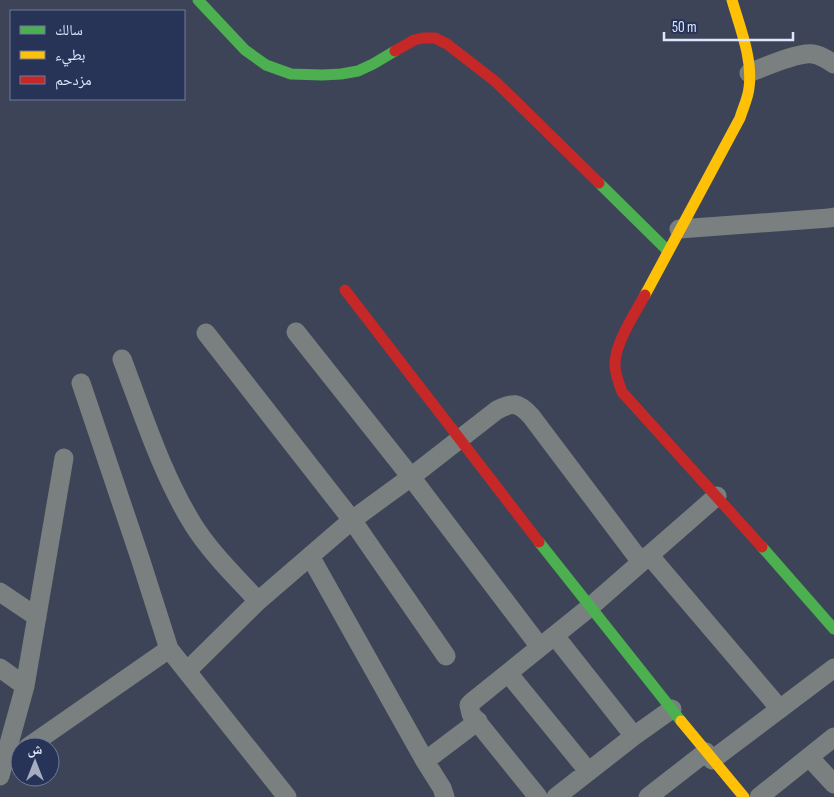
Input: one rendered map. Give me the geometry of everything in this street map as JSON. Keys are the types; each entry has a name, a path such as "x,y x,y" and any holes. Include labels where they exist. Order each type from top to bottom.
{"street":[{"path":"198,0 244,50 266,65 291,74 341,74 373,64 421,37 431,37 440,40 496,82 668,251"},
{"path":"732,0 746,52 749,72 749,87 740,118 624,335 614,367 622,392 834,629"},
{"path":"749,72 800,54 813,54 834,64"},
{"path":"679,229 832,218"},
{"path":"345,290 590,607 744,797"},
{"path":"296,332 411,477 548,642 634,736"},
{"path":"206,334 352,520 446,656"},
{"path":"122,359 176,495 206,542 258,601"},
{"path":"81,383 169,649 287,797"},
{"path":"187,671 258,601 352,520 497,410 511,404 520,406 531,416 645,559 780,709"},
{"path":"2,770 25,686 64,458"},
{"path":"538,797 471,714 469,705 590,607 717,496"},
{"path":"310,556 442,788 445,797"},
{"path":"0,592 37,617"},
{"path":"42,737 169,649"},
{"path":"0,668 25,686"},
{"path":"648,797 780,709 834,668"},
{"path":"508,673 588,771"},
{"path":"556,797 672,709"},
{"path":"425,761 478,721"},
{"path":"759,797 834,737"},
{"path":"809,757 834,784"}],"traffic: fast":[{"path":"198,0 245,50 266,65 291,74 322,75 358,71 395,51"},
{"path":"599,183 668,251"},
{"path":"539,542 681,721"},
{"path":"762,547 834,629"}],"traffic: slow":[{"path":"645,295 740,118 747,99 750,77 749,66 745,44 732,0"},
{"path":"681,721 744,797"}],"traffic: jam":[{"path":"395,51 414,40 423,38 435,38 447,44 496,82 599,183"},
{"path":"345,290 539,542"},
{"path":"645,295 618,348 615,365 622,392 762,547"}]}
